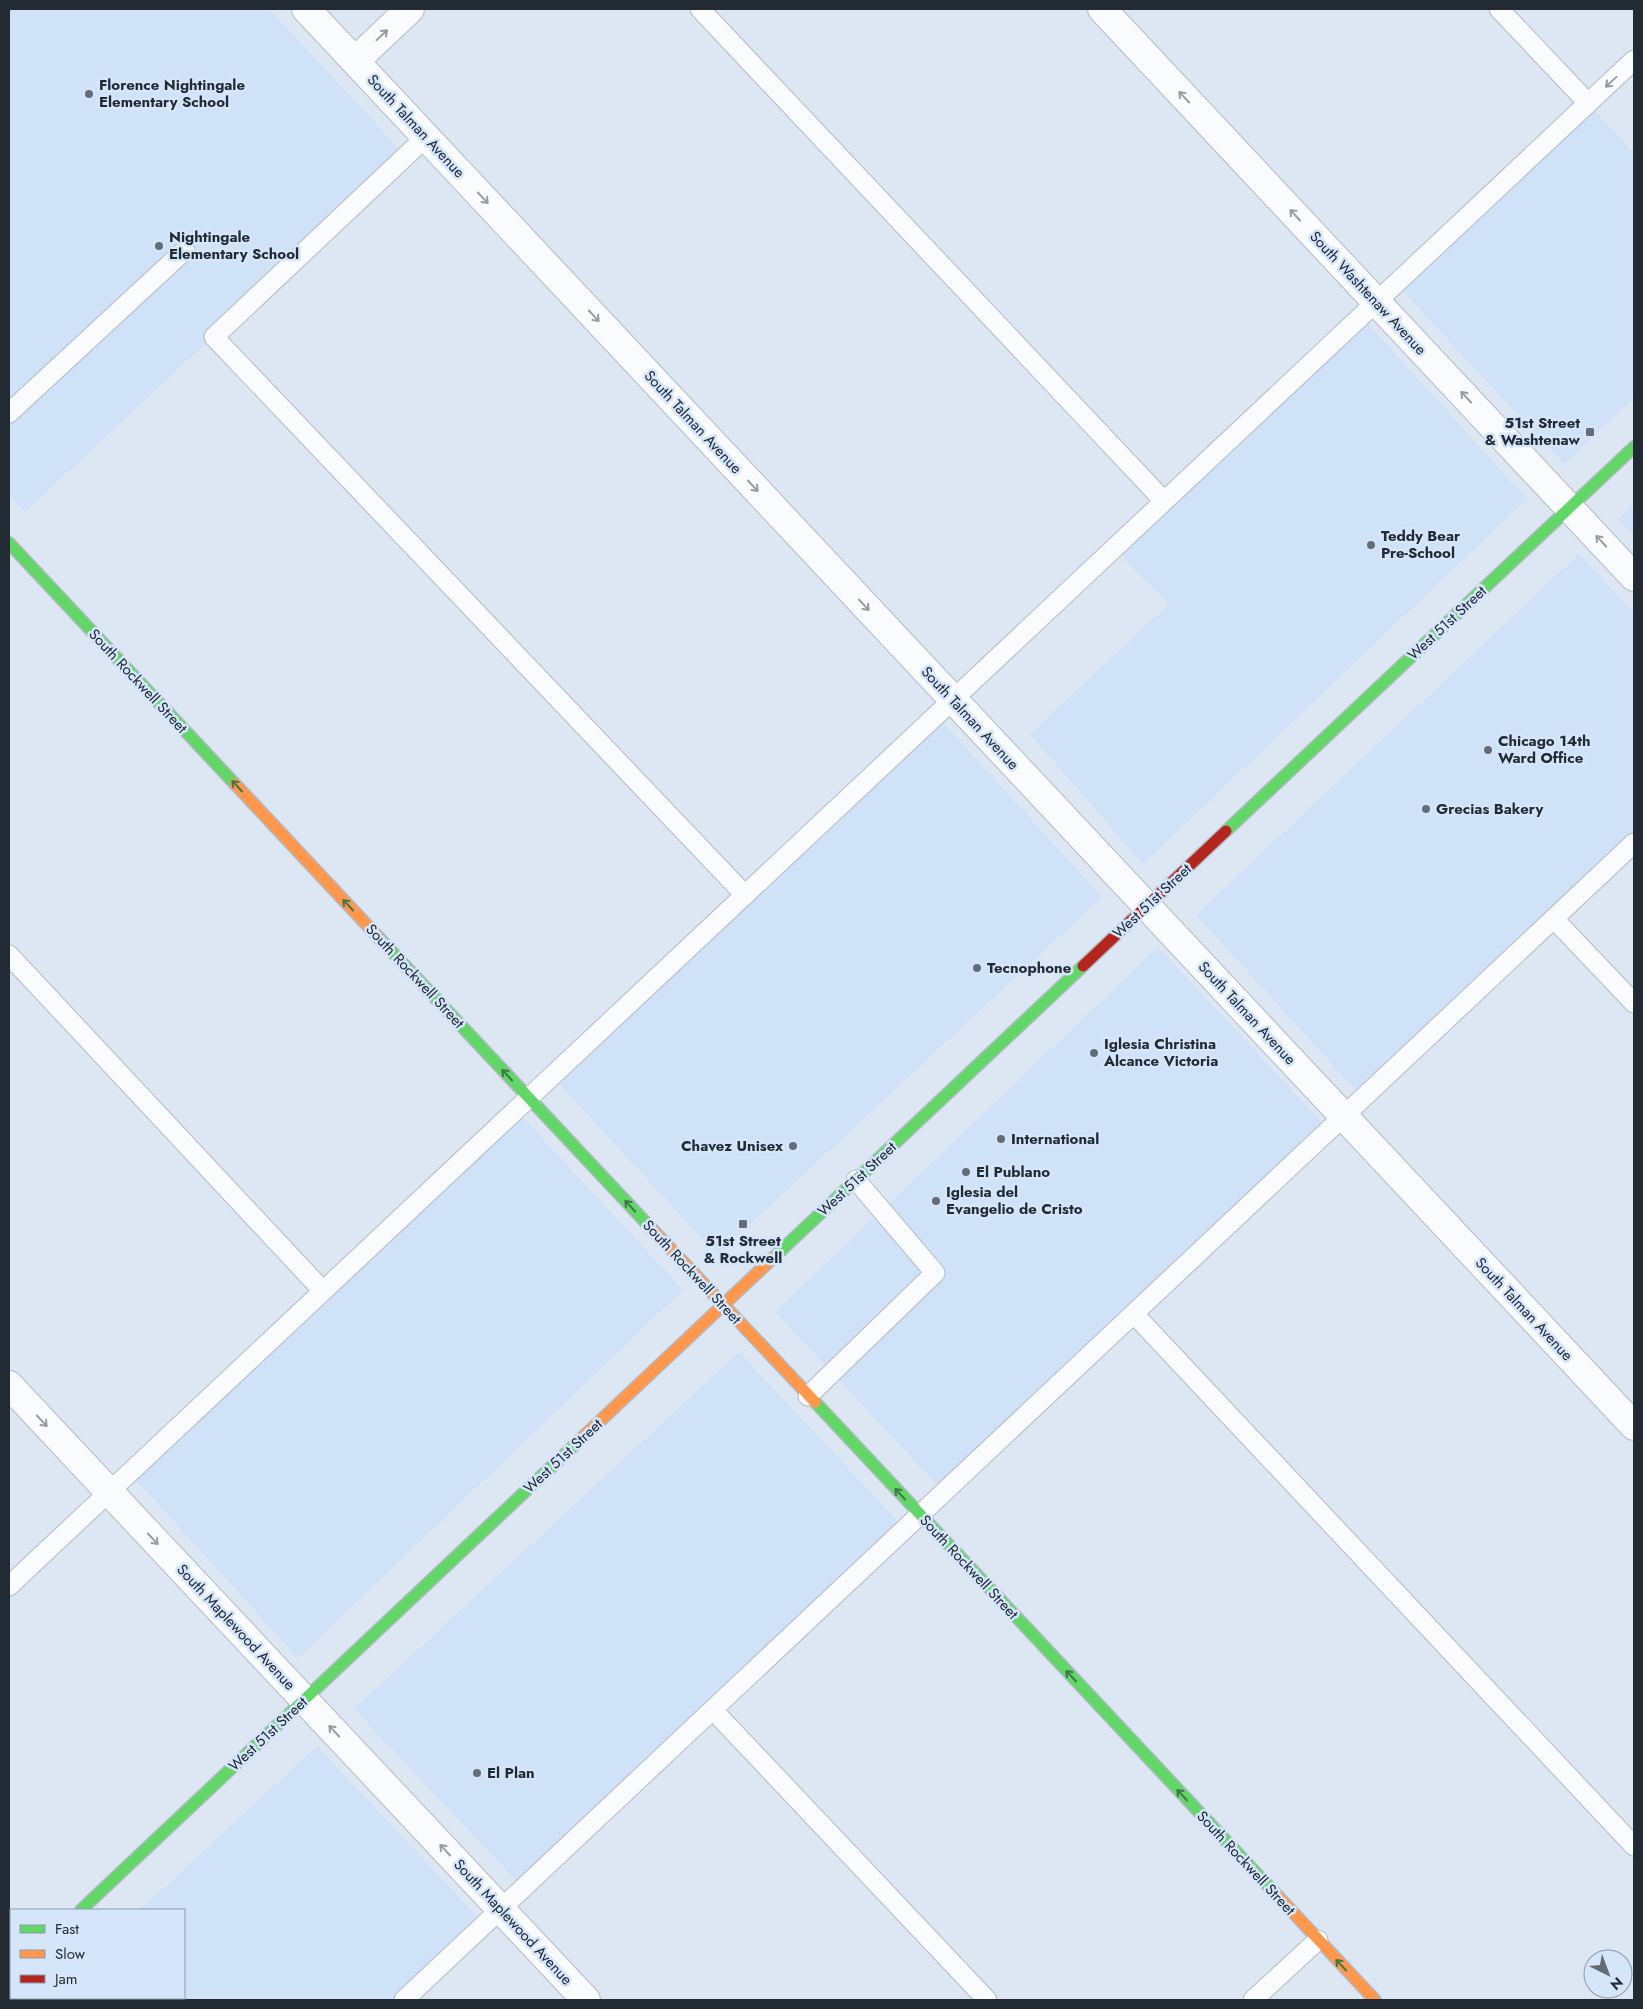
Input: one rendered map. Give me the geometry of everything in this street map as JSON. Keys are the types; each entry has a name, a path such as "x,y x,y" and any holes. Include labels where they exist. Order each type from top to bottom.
{"street":[{"name":"South Talman Avenue","path":"306,9 1634,1426"},
{"path":"355,61 410,9"},
{"name":"South Washtenaw Avenue","path":"1102,9 1634,577"},
{"name":"West 51st Street","path":"82,1909 1634,447"},
{"name":"South Rockwell Street","path":"9,543 1375,2000"},
{"name":"South Maplewood Avenue","path":"9,1385 586,2000"}],"lane":[{"path":"700,9 1164,501"},
{"path":"1499,9 1588,103"},
{"path":"9,1586 1634,60"},
{"path":"426,137 214,337 745,895"},
{"path":"9,413 185,250"},
{"path":"404,2000 1634,843"},
{"path":"1554,918 1634,1003"},
{"path":"9,955 323,1291"},
{"path":"808,1396 935,1274 856,1180"},
{"path":"1134,1314 1634,1846"},
{"path":"712,1710 987,2000"},
{"path":"1253,2000 1318,1940"}],"shaded area":[{"name":"Nightingale Elementary School","path":"9,9 269,9 406,156 25,512 9,495"},
{"path":"1588,103 1634,153 1634,398 1564,464 1396,284"},
{"path":"1361,316 1527,499 1143,864 1030,734 1169,604 1114,548"},
{"path":"1634,503 1634,536 1618,519"},
{"path":"1579,554 1634,613 1634,843 1363,1098 1196,915"},
{"path":"936,715 1102,897 717,1255 552,1076"},
{"path":"1158,947 1329,1130 944,1492 775,1312"},
{"path":"516,1110 683,1290 298,1658 130,1473"},
{"path":"739,1352 905,1529 523,1888 354,1709"},
{"path":"317,1746 485,1925 404,2000 43,2000 185,1999 185,1909 141,1909"}],"traffic: fast":[{"path":"1226,831 1634,447"},
{"path":"9,543 235,784"},
{"path":"380,939 650,1227"},
{"path":"773,1258 1083,966"},
{"path":"815,1402 1273,1891"},
{"path":"82,1909 583,1437"}],"traffic: slow":[{"path":"235,784 380,939"},
{"path":"650,1227 815,1402"},
{"path":"583,1437 773,1258"},
{"path":"1273,1891 1375,2000"}],"traffic: jam":[{"path":"1083,966 1226,831"}],"place":[{"name":"Florence Nightingale Elementary School","path":"89,94"},
{"name":"Nightingale Elementary School","path":"159,246"},
{"name":"51st Street & Washtenaw","path":"1590,432"},
{"name":"Teddy Bear Pre-School","path":"1371,545"},
{"name":"Chicago 14th Ward Office","path":"1488,750"},
{"name":"Grecias Bakery","path":"1426,809"},
{"name":"Tecnophone","path":"977,968"},
{"name":"Iglesia Christina Alcance Victoria","path":"1094,1053"},
{"name":"International","path":"1001,1139"},
{"name":"Chavez Unisex","path":"793,1146"},
{"name":"El Publano","path":"966,1172"},
{"name":"Iglesia del Evangelio de Cristo","path":"936,1201"},
{"name":"51st Street & Rockwell","path":"743,1224"},
{"name":"El Plan","path":"477,1773"}]}
